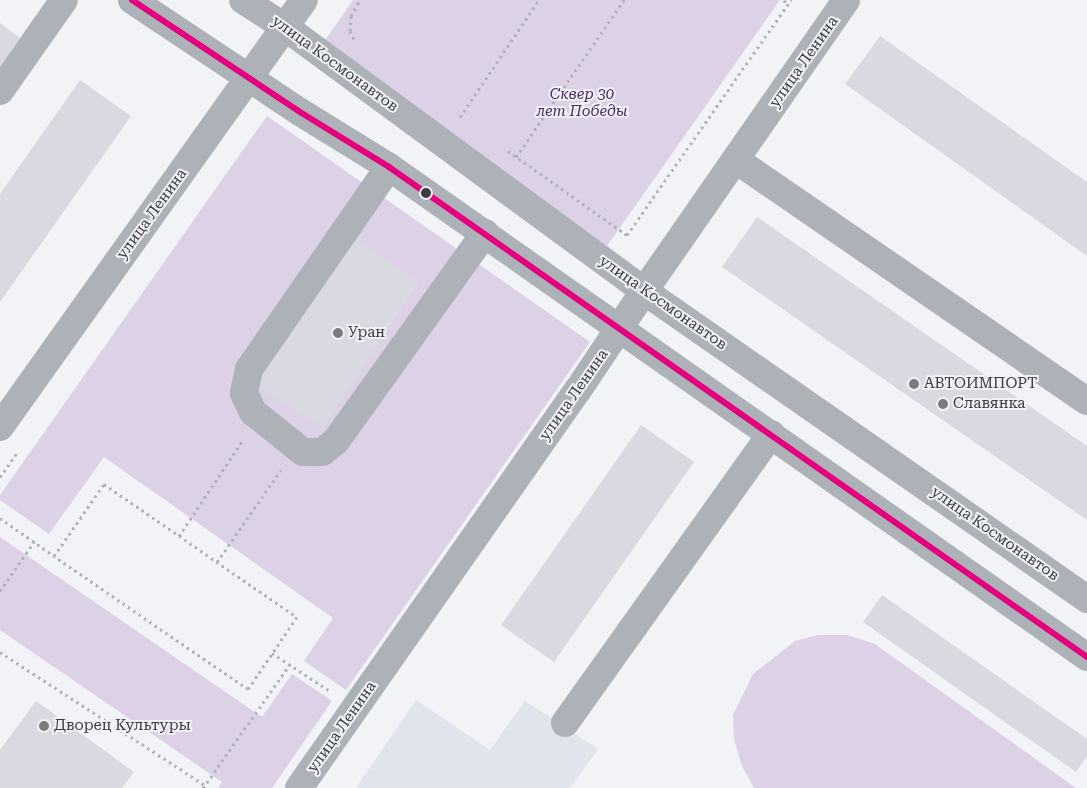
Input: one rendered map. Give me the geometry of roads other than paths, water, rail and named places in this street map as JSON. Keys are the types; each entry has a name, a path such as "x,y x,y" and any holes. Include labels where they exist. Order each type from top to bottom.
{"street":[{"path":"0,91 64,0"},
{"path":"132,0 300,112 389,166 1087,657"},
{"name":"улица Космонавтов","path":"243,0 285,27 644,291 1087,599"},
{"name":"улица Ленина","path":"0,427 304,0"},
{"name":"улица Ленина","path":"298,788 846,0"},
{"path":"736,160 1087,400"},
{"path":"389,166 249,368 244,393 252,412 303,452 322,452 336,441 486,233"},
{"path":"565,723 771,434"}],"place":[{"name":"Уран","path":"338,333"},
{"name":"АВТОИМПОРТ","path":"914,384"},
{"name":"Славянка","path":"943,404"},
{"name":"Дворец Культуры","path":"44,726"}],"park label":[{"name":"Сквер 30 лет Победы","path":"582,102"}]}
